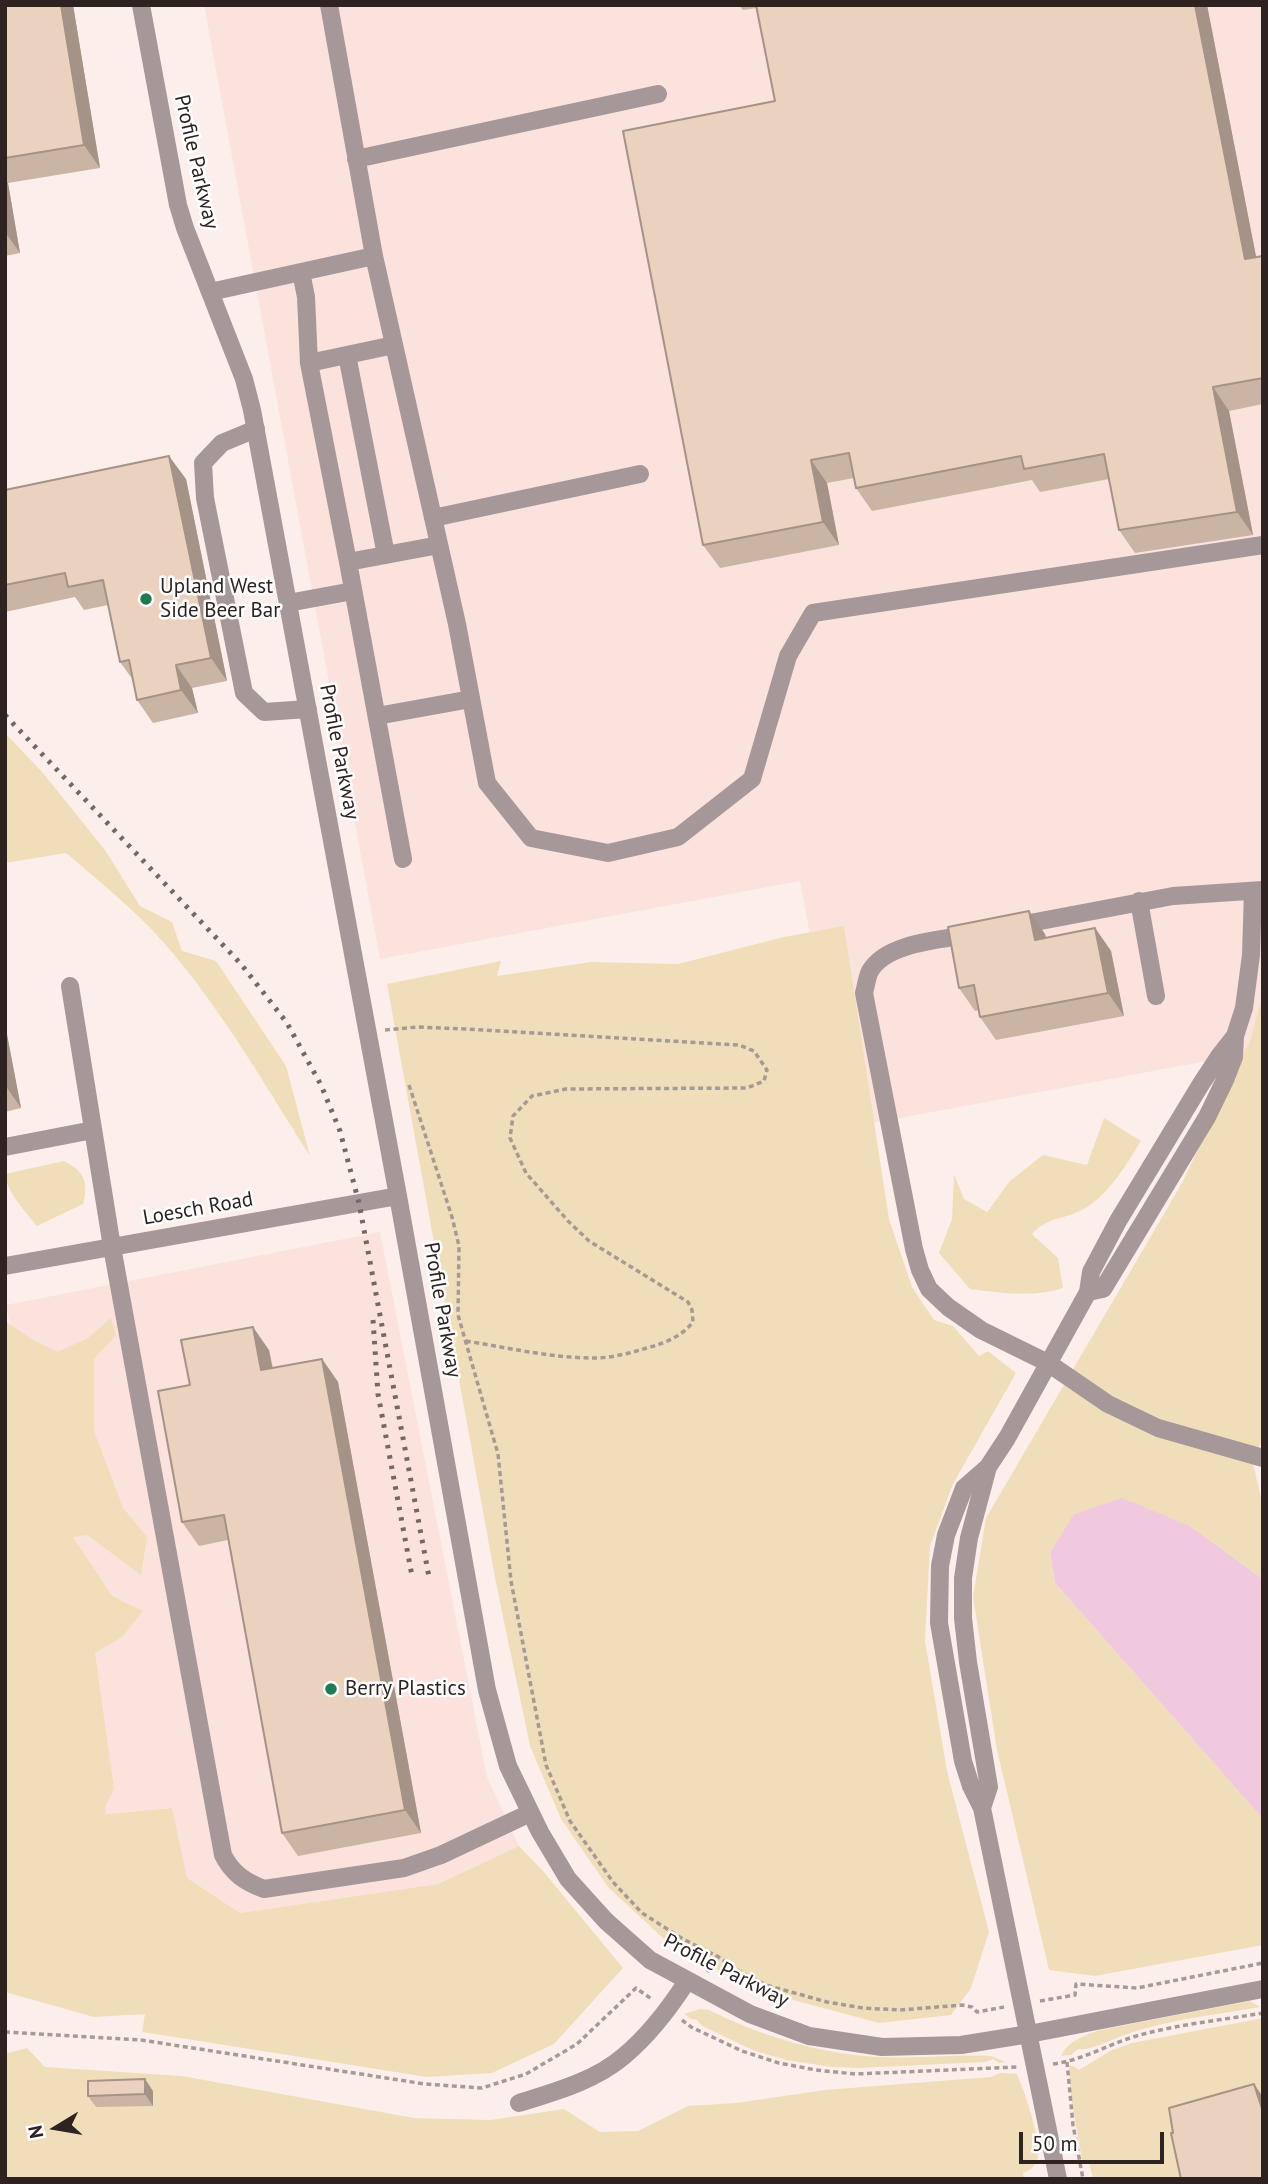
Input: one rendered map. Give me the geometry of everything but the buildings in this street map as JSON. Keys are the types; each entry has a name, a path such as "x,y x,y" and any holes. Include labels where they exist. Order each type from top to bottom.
{"street":[{"name":"Profile Parkway","path":"141,5 178,205 244,379 256,429 488,1690 508,1766 553,1856 589,1903 650,1960 750,2014 809,2036 882,2046 961,2045 1263,1989"},
{"path":"329,5 374,256 439,545 487,783 531,838 608,853 678,837 752,779 788,656 813,613 1263,545"},
{"path":"356,159 658,94"},
{"path":"210,292 374,256"},
{"path":"301,272 306,297 309,363 403,859"},
{"path":"309,363 394,345"},
{"path":"347,355 386,555"},
{"path":"256,429 222,443 203,463 205,498 244,694 264,712 308,709"},
{"path":"433,518 640,474"},
{"path":"348,562 439,545"},
{"path":"288,603 353,591"},
{"path":"377,716 471,699"},
{"path":"1058,2179 982,1808 963,1762 939,1623 940,1566 950,1525 964,1488 988,1467 1007,1438 1048,1363 1088,1292 1091,1272 1118,1221 1201,1084 1235,1036 1244,1008 1258,891 1173,895 1139,901 897,949 879,960 869,972 864,993 914,1249 929,1289 948,1307 981,1330 1048,1363 1108,1404 1158,1428 1263,1458"},
{"path":"1139,901 1156,996"},
{"path":"70,986 112,1247 223,1855 229,1866 250,1884 264,1889 404,1867 441,1855 530,1813"},
{"path":"5,1147 93,1130"},
{"name":"Loesch Road","path":"5,1266 398,1196"},
{"path":"519,2103 591,2077 622,2058 668,2010 687,1982"}],"path":[{"path":"368,1032 417,1027 739,1045 754,1051 767,1070 764,1081 747,1088 566,1089 532,1096 513,1116 510,1138 526,1173 589,1241 688,1302 693,1322 684,1333 661,1344 630,1353 597,1358 559,1356 466,1341"},
{"path":"409,1085 459,1246 458,1315 498,1454 511,1581 546,1765 569,1821 613,1882 642,1913 682,1939 766,1985 827,2003 863,2008 900,2010 962,2005 972,2007"},
{"path":"1076,1984 1137,1988 1263,1963"},
{"path":"1066,2062 1073,2125 1083,2179"}],"shaded area":[{"path":"204,5 1263,5 1263,1359 1207,1061 846,1128 800,881 380,959"},
{"path":"5,733 43,773 105,850 140,906 172,922 182,951 216,961 286,1066 310,1156 204,994 164,943 141,919 66,853 5,863"},
{"path":"844,926 889,1219 912,1287 934,1320 953,1326 979,1356 988,1351 1016,1373 953,1484 930,1546 925,1641 947,1771 989,1932 971,1988 951,2015 879,2023 752,1989 665,1940 608,1887 561,1819 530,1746 496,1583 387,984 501,961 497,976 591,962 678,964 784,937"},
{"path":"1263,994 1263,1439 1252,1459 1263,1507 1263,1579 1190,1526 1050,1554 1055,1583 1263,1819 1263,1945 1095,1976 1049,1970 997,1750 973,1597 986,1518 1182,1183 1250,1041"},
{"path":"1104,1118 1141,1141 1115,1180 1099,1198 1080,1211 1044,1224 1032,1234 1058,1258 1063,1288 1029,1294 970,1289 939,1253 952,1219 954,1174 964,1199 987,1212 1010,1181 1043,1155 1087,1165"},
{"path":"64,1161 83,1178 83,1204 37,1226 13,1195 5,1174"},
{"path":"380,1232 487,1777 519,1846 438,1884 240,1913 186,1878 171,1808 106,1814 6,1305"},
{"path":"111,1318 116,1335 94,1359 94,1431 123,1508 147,1537 141,1575 87,1535 73,1537 112,1596 143,1611 122,1637 95,1653 114,1789 105,1807 106,1814 172,1808 187,1878 240,1913 438,1884 519,1846 623,1968 554,2044 492,2073 427,2077 142,2032 145,2014 94,2017 5,1992 5,1321 33,1340 58,1352 88,1338"},
{"path":"1122,1498 1190,1526 1263,1579 1263,1819 1055,1583 1050,1553 1074,1514"},
{"path":"1250,2001 1260,2007 1162,2024 1061,2056 1073,2042 1100,2030"},
{"path":"700,2009 709,2010 770,2036 835,2052 893,2057 991,2056 1006,2062 999,2063 993,2059 985,2062 860,2068 786,2060 755,2051 702,2026 697,2020 684,2014"},
{"path":"1263,2018 1263,2122 1197,2179 1093,2179 1089,2161 1082,2160 1071,2097 1069,2066 1079,2070 1110,2051 1132,2043"},
{"path":"27,2048 45,2067 182,2076 414,2118 490,2120 564,2109 600,2132 638,2131 688,2106 736,2103 825,2090 991,2077 1000,2073 1017,2074 1032,2119 1038,2156 1036,2163 1023,2173 1024,2179 5,2179 5,2051 8,2053"}],"railway":[{"path":"5,715 241,964 287,1023 321,1085 340,1131 359,1203 429,1577"},
{"path":"373,1320 378,1394 412,1576"}],"place":[{"name":"Upland West Side Beer Bar","path":"146,599"},
{"name":"Berry Plastics","path":"331,1689"}]}
